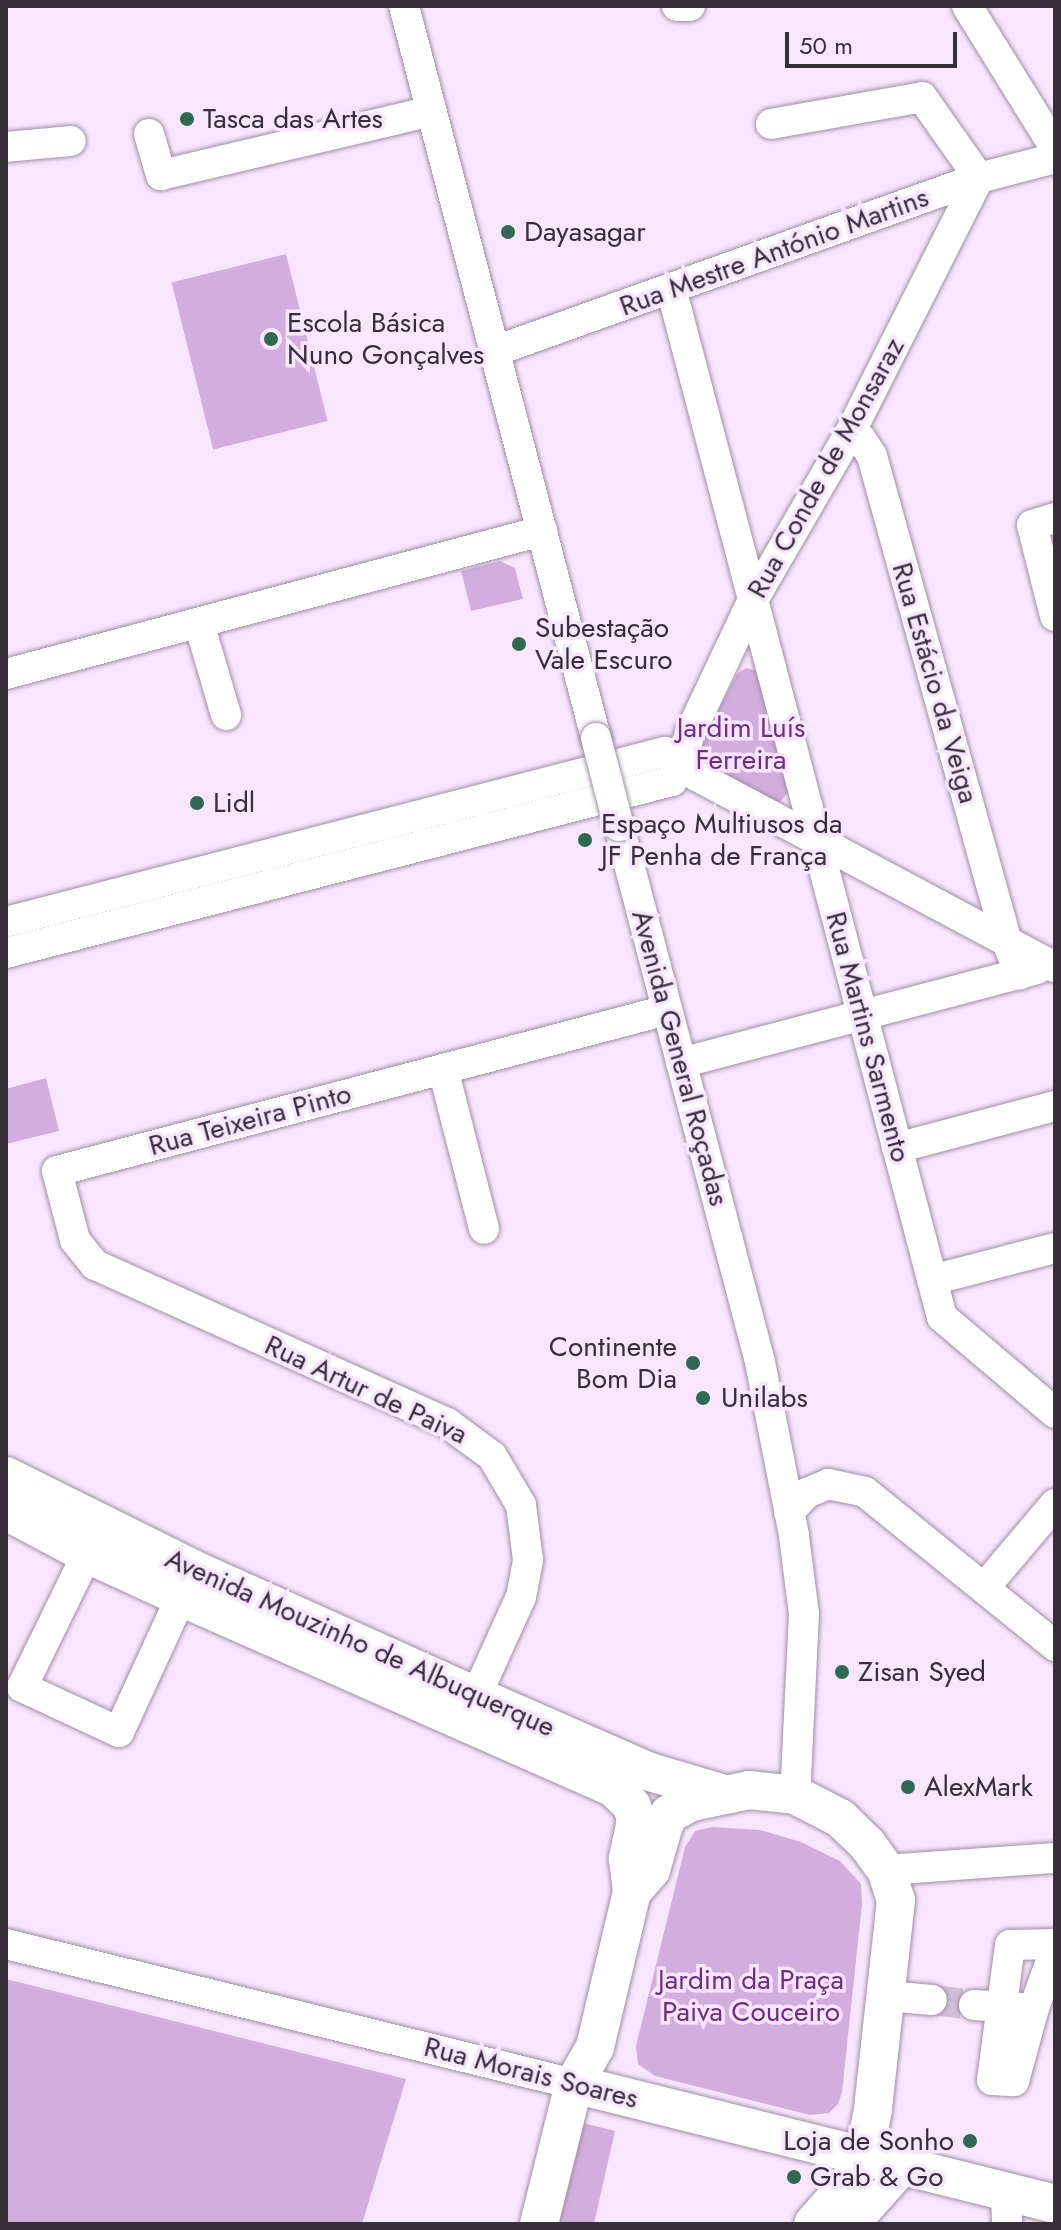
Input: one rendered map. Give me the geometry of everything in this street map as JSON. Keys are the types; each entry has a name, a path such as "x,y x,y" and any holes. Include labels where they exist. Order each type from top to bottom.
{"main road":[{"name":"Avenida Mouzinho de Albuquerque","path":"6,1476 94,1539"},
{"name":"Avenida Mouzinho de Albuquerque","path":"6,1511 94,1539 471,1709 650,1772 721,1793"},
{"name":"Avenida Mouzinho de Albuquerque","path":"471,1709 614,1788 632,1806 636,1820 628,1859 632,1892"},
{"path":"539,2224 574,2084 595,2047 632,1892 651,1870 669,1814 721,1793 749,1790 795,1795 823,1807 847,1824 886,1870 896,1900 863,2158 851,2181 813,2224"},
{"name":"Rua Morais Soares","path":"574,2084 905,2168 1007,2208 1055,2204"}],"street":[{"name":"Avenida General Roçadas","path":"404,6 760,1362 789,1512 804,1614 795,1795"},
{"path":"677,6 690,6"},
{"path":"967,6 1055,148"},
{"path":"771,124 922,97 979,178"},
{"path":"149,134 161,175 432,111"},
{"path":"6,147 71,141"},
{"name":"Rua Mestre António Martins","path":"495,351 979,178 1055,158"},
{"name":"Rua Conde de Monsaraz","path":"682,762 690,733 753,600 850,433 979,178"},
{"name":"Rua Martins Sarmento","path":"671,288 932,1280 946,1323 1055,1413"},
{"name":"Rua Estácio da Veiga","path":"850,433 861,439 872,456 1007,942 1020,974"},
{"path":"1055,518 1032,525 1049,572 1055,616"},
{"path":"6,674 542,531"},
{"path":"199,623 226,715"},
{"path":"6,953 258,872 665,752 697,776 1053,966"},
{"path":"6,922 258,872"},
{"path":"681,1063 1053,966"},
{"name":"Rua Teixeira Pinto","path":"57,1171 667,1010"},
{"path":"443,1069 484,1229"},
{"path":"897,1148 1055,1106"},
{"name":"Rua Artur de Paiva","path":"57,1171 75,1240 95,1265 447,1423 492,1456 521,1505 528,1560 521,1597 471,1709"},
{"path":"932,1280 1055,1248"},
{"path":"789,1512 816,1487 828,1484 854,1487 875,1498 1055,1646"},
{"path":"984,1588 1055,1504"},
{"path":"94,1539 22,1687 119,1732 187,1583"},
{"path":"886,1870 1055,1858"},
{"name":"Rua Morais Soares","path":"6,1944 574,2084"},
{"path":"1010,1945 1055,1947 1044,2009 1014,2081 992,2080 987,2007 1010,1945"},
{"path":"886,1996 932,2000"},
{"path":"987,2007 1044,2009"},
{"path":"855,2224 905,2168"}],"green space":[{"path":"286,254 328,421 213,449 172,283"},
{"path":"500,561 515,568 523,599 471,611 461,571"},
{"name":"Jardim Luís Ferreira","path":"746,668 758,671 790,790 781,801 776,802 706,767 699,758 700,744 738,673"},
{"path":"46,1078 59,1131 6,1144 6,1089"},
{"name":"Jardim da Praça Paiva Couceiro","path":"712,1827 760,1830 801,1842 840,1861 861,1884 862,1904 842,2092 838,2104 829,2113 810,2115 655,2076 638,2064 636,2046 685,1847 695,1831"},
{"path":"6,1979 406,2079 362,2224 6,2224"},
{"path":"575,2121 615,2131 594,2224 549,2224"}],"tunnel":[{"path":"932,2000 974,2005"}],"place":[{"name":"Tasca das Artes","path":"187,119"},
{"name":"Dayasagar","path":"508,232"},
{"name":"Escola Básica Nuno Gonçalves","path":"271,339"},
{"name":"Subestação Vale Escuro","path":"519,644"},
{"name":"Lidl","path":"197,803"},
{"name":"Espaço Multiusos da JF Penha de França","path":"585,840"},
{"name":"Continente Bom Dia","path":"693,1363"},
{"name":"Unilabs","path":"703,1398"},
{"name":"Zisan Syed","path":"842,1672"},
{"name":"AlexMark","path":"908,1787"},
{"name":"Loja de Sonho","path":"970,2141"},
{"name":"Grab & Go","path":"794,2177"}]}
